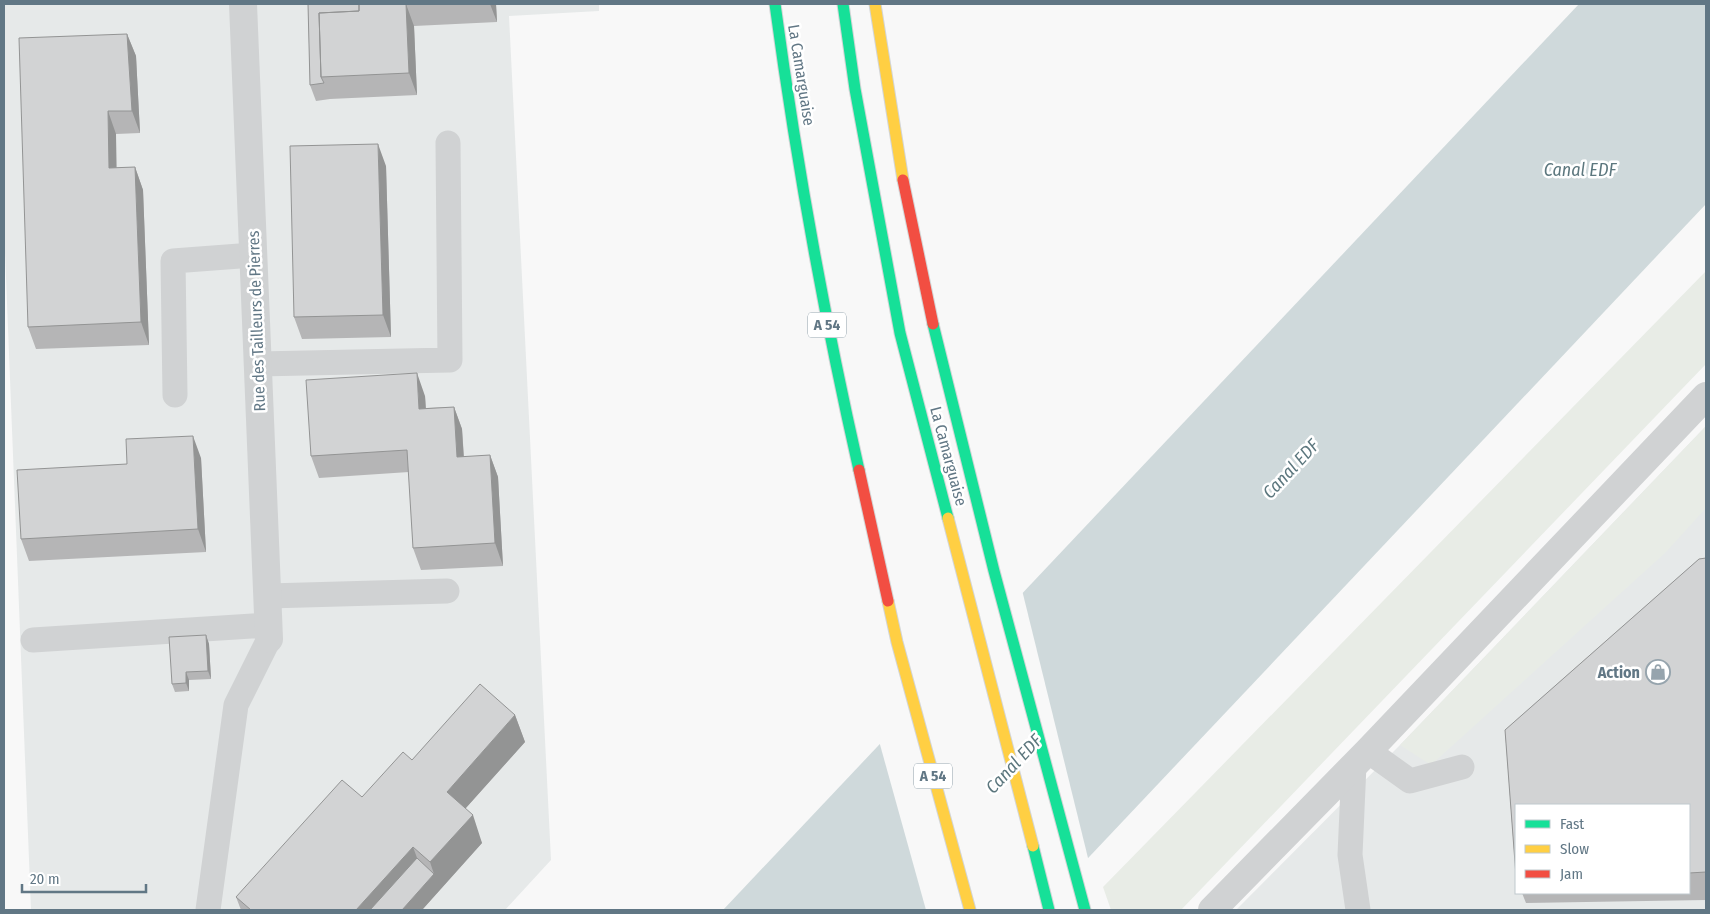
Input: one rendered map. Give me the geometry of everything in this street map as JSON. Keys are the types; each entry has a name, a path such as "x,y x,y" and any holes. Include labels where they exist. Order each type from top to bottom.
{"highway":[{"name":"La Camarguaise","path":"775,4 786,85 833,355 897,642 970,910"},
{"name":"La Camarguaise","path":"843,4 855,89 900,333 1049,910"},
{"path":"875,4 912,227 950,402 986,545 1085,910"}],"street":[{"name":"Rue des Tailleurs de Pierres","path":"243,4 269,632"},
{"path":"1212,910 1361,758 1706,396"}],"lane":[{"path":"258,364 450,360 448,143"},
{"path":"174,395 173,261 253,255"},
{"path":"268,596 446,591"},
{"path":"34,640 269,632 236,705 208,910"},
{"path":"1358,910 1350,855 1361,758 1410,781 1462,767"}],"shaded area":[{"path":"4,4 599,4 599,11 509,16 551,860 505,910 31,910 4,227"},
{"path":"1706,271 1706,364 1181,910 1111,910 1103,887"},
{"path":"1706,426 1706,910 1236,910 1400,745"},
{"path":"1706,426 1706,508 1665,553 1431,765 1400,745"}],"water":[{"name":"Canal EDF","path":"1579,4 1706,4 1706,204 1039,910 723,910"}],"pier":[{"path":"1022,590 1089,862 1042,910 926,910 879,741"}],"building":[{"path":"308,4 359,4 359,11 319,13 321,77 324,83 310,85"},
{"path":"359,4 406,4 409,73 321,77 319,13 359,11"},
{"path":"127,34 132,111 108,111 109,168 135,167 141,322 28,327 19,38"},
{"path":"378,144 383,315 294,317 290,146"},
{"path":"417,373 419,409 454,407 457,457 490,455 495,543 413,548 407,450 311,456 306,380"},
{"path":"193,436 198,529 21,539 17,470 127,464 126,439"},
{"name":"Action","path":"1706,558 1706,872 1690,873 1690,804 1515,804 1515,863 1505,730 1699,559"},
{"path":"206,635 208,671 186,672 186,683 172,684 169,637"},
{"path":"480,684 515,715 447,792 473,815 430,862 413,847 356,910 251,910 236,897 342,780 362,797 403,752 412,760"},
{"path":"417,858 434,874 402,910 370,910"}],"traffic: fast":[{"path":"775,4 812,238 859,470"},
{"path":"843,4 855,89 900,333 948,518"},
{"path":"933,324 994,571 1085,910"},
{"path":"1033,846 1049,910"}],"traffic: slow":[{"path":"875,4 903,180"},
{"path":"948,518 1033,846"},
{"path":"888,601 897,642 970,910"}],"traffic: jam":[{"path":"903,180 933,324"},
{"path":"859,470 888,601"}],"place":[{"name":"Action","path":"1658,672"}]}
